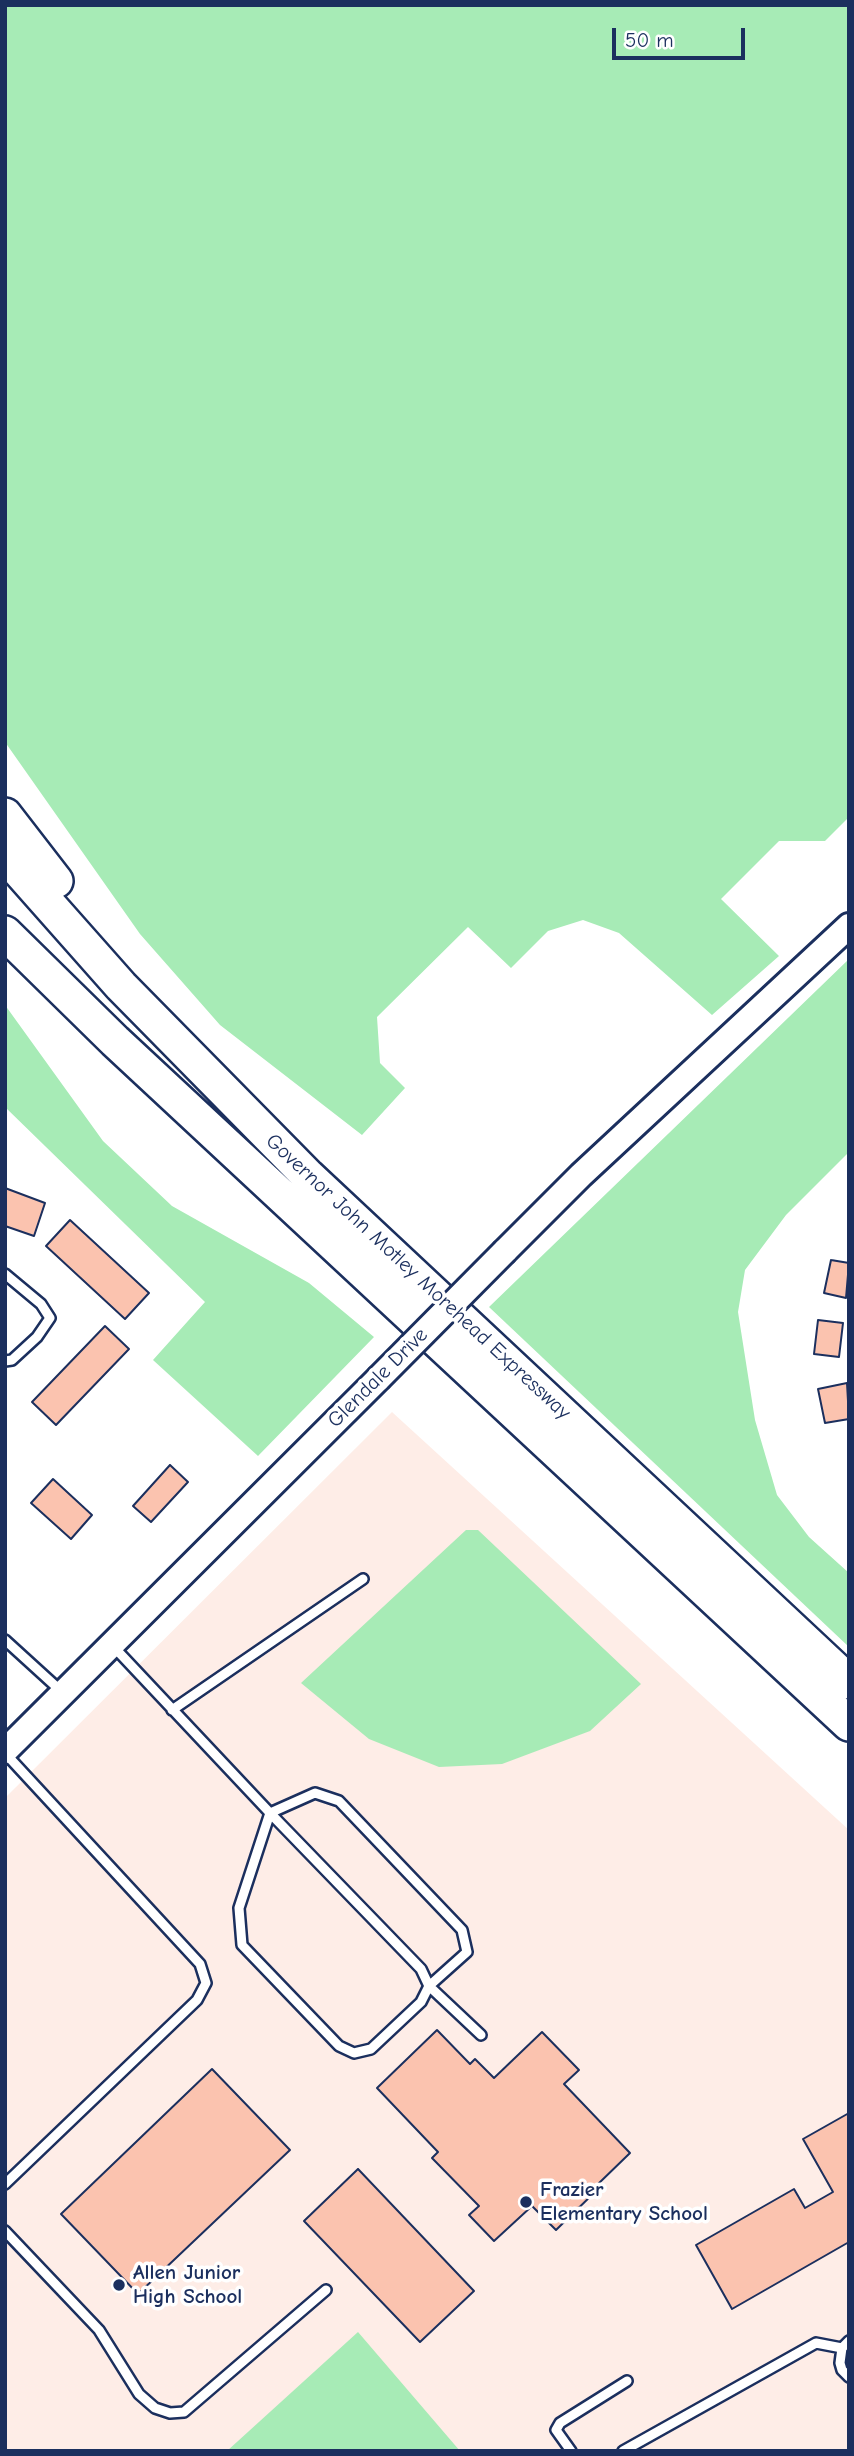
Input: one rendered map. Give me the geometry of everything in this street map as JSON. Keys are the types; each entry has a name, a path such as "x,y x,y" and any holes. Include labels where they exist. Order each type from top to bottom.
{"highway":[{"path":"5,815 166,1013 184,1053"},
{"name":"Governor John Motley Morehead Expressway","path":"5,855 184,1053 308,1176 849,1682"},
{"name":"Governor John Motley Morehead Expressway","path":"5,933 115,1041 849,1724"}],"street":[{"name":"Glendale Drive","path":"5,1752 505,1251 640,1119 849,926"}],"lane":[{"path":"5,1273 41,1304 50,1318 37,1337 12,1360 5,1360"},
{"path":"172,1710 363,1579"},
{"path":"5,1640 62,1692"},
{"path":"111,1644 421,1969 429,1986 481,2035"},
{"path":"5,1752 200,1964 206,1983 197,2000 5,2184"},
{"path":"315,1793 339,1801 462,1930 467,1952 429,1986 421,2002 371,2049 354,2053 339,2046 242,1945 239,1908 270,1813 315,1793"},
{"path":"5,2231 99,2330 139,2394 155,2408 170,2413 184,2412 326,2290"},
{"path":"623,2451 816,2343 845,2344 840,2363 842,2370 849,2377"},
{"path":"571,2451 556,2430 560,2423 627,2381"}],"shaded area":[{"path":"392,1412 849,1830 849,2451 5,2451 5,1798"}],"green space":[{"path":"5,5 849,5 849,817 825,841 779,841 721,899 779,956 712,1015 619,933 583,920 548,931 511,968 468,927 377,1017 380,1063 405,1088 362,1135 220,1025 140,934 5,742"},
{"path":"849,959 849,1152 786,1215 745,1270 738,1312 755,1420 777,1495 809,1537 849,1573 849,1647 489,1307"},
{"path":"5,1005 103,1141 172,1206 309,1283 374,1337 258,1456 153,1360 205,1302 5,1107"},
{"path":"466,1530 478,1530 641,1684 590,1731 502,1764 439,1767 369,1739 301,1683"},
{"path":"358,2332 460,2451 227,2451"}],"building":[{"path":"5,1188 45,1203 34,1236 5,1226"},
{"path":"70,1220 149,1293 125,1319 46,1246"},
{"path":"831,1260 849,1263 846,1298 824,1293"},
{"path":"818,1320 843,1323 839,1357 814,1354"},
{"path":"105,1326 129,1349 56,1425 32,1402"},
{"path":"847,1383 849,1419 825,1423 818,1389"},
{"path":"170,1465 188,1482 151,1522 133,1506"},
{"path":"53,1479 92,1515 71,1539 31,1503"},
{"path":"437,2030 470,2064 475,2059 494,2078 542,2032 579,2070 564,2084 630,2153 556,2230 532,2206 494,2241 469,2215 479,2206 432,2158 438,2152 377,2088"},
{"path":"212,2069 290,2150 138,2294 61,2214"},
{"path":"849,2113 849,2242 732,2309 696,2245 794,2189 805,2208 833,2192 803,2139"},
{"path":"358,2169 474,2291 420,2342 304,2221"}],"place":[{"name":"Frazier Elementary School","path":"526,2202"},
{"name":"Allen Junior High School","path":"119,2285"}]}
